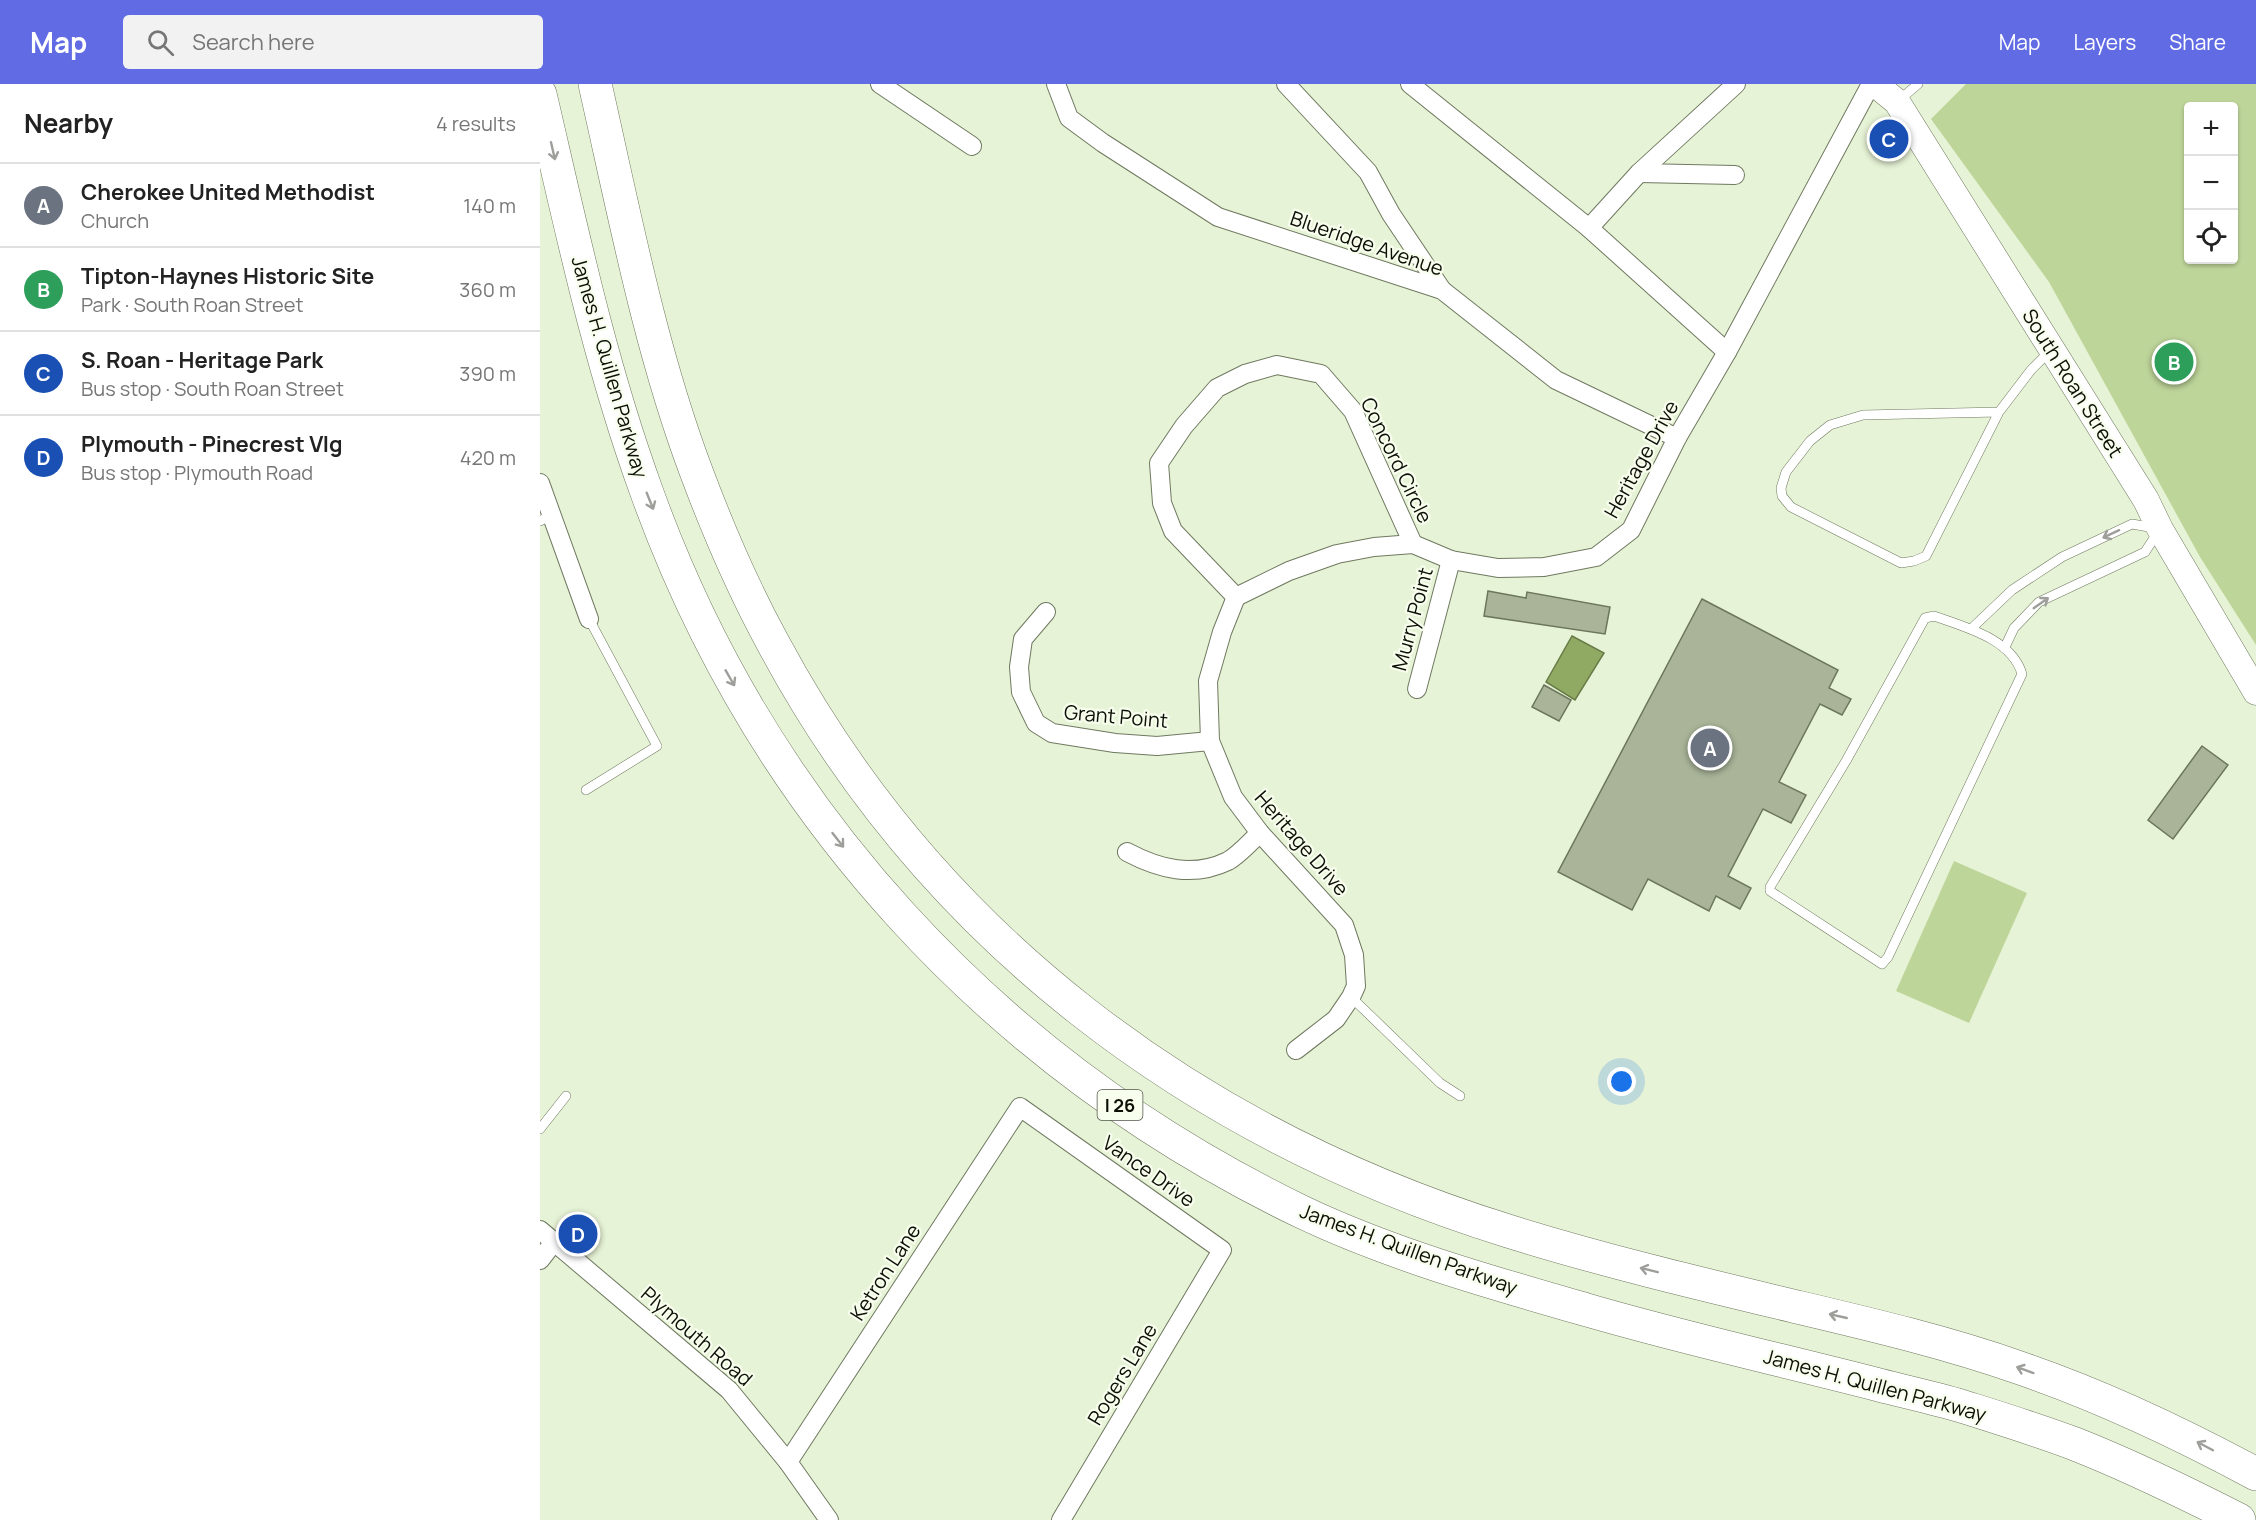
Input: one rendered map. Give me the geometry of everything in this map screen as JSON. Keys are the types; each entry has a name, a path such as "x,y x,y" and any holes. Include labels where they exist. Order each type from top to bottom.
{"highway":[{"name":"I 26","path":"595,84 638,272 669,387 694,466 734,566 774,646 842,755 891,822 954,896 1023,962 1094,1023 1164,1072 1238,1117 1317,1157 1406,1196 1504,1230 1587,1254 1891,1329 2016,1366 2108,1401 2192,1440 2256,1474"},
{"name":"James H. Quillen Parkway","path":"540,94 592,313 616,403 647,493 714,651 768,744 819,816 887,901 947,965 1023,1033 1090,1085 1149,1125 1226,1172 1306,1214 1465,1274 1594,1313 1956,1404 2073,1443 2178,1489 2240,1520"}],"main road":[{"name":"South Roan Street","path":"1873,84 1898,102 2146,500 2160,529 2256,692"}],"street":[{"path":"880,84 972,146"},
{"name":"Blueridge Avenue","path":"1056,84 1070,118 1103,143 1218,217 1442,290 1556,380 1677,438"},
{"path":"1286,84 1368,172 1391,214 1442,290"},
{"path":"1410,84 1589,228 1727,352"},
{"path":"1589,228 1640,173 1736,84"},
{"name":"Heritage Drive","path":"1296,1050 1335,1019 1351,997 1356,986 1354,955 1344,925 1260,833 1233,797 1210,741 1208,681 1222,632 1236,597 1289,572 1337,554 1374,547 1413,544 1451,560 1498,568 1544,567 1596,557 1631,530 1677,438 1727,352 1873,84"},
{"path":"1640,173 1735,175"},
{"name":"Concord Circle","path":"1236,597 1173,531 1162,503 1158,463 1184,426 1216,388 1245,374 1277,365 1321,375 1353,411 1413,544"},
{"path":"540,483 546,518 589,619"},
{"name":"Murry Point","path":"1417,689 1451,560"},
{"name":"Grant Point","path":"1046,612 1023,639 1019,667 1021,692 1036,723 1052,734 1115,743 1157,746 1210,741"},
{"path":"1128,852 1149,863 1174,870 1200,870 1229,861 1260,833"},
{"name":"Vance Drive","path":"1020,1107 1222,1250"},
{"name":"Ketron Lane","path":"788,1462 1020,1107"},
{"name":"Plymouth Road","path":"540,1230 729,1390 788,1462 830,1520"},
{"path":"540,1260 555,1242"},
{"name":"Rogers Lane","path":"1061,1520 1222,1250"}],"lane":[{"path":"1898,102 1918,84"},
{"path":"1999,412 1863,415 1830,425 1810,441 1786,472 1781,488 1782,496 1791,507 1901,563 1926,556 1999,412 2031,370 2052,350"},
{"path":"1971,629 2012,590 2062,556 2132,524 2160,529 2145,552 2039,602 2014,628 2005,648"},
{"path":"1934,616 1971,629 2005,648 2022,675 1888,957 1882,964 1770,891 1770,887 1846,761 1925,618 1934,616"},
{"path":"586,790 657,746 589,619"},
{"path":"1351,997 1440,1083 1460,1096"},
{"path":"540,1129 566,1096"}],"shaded area":[{"path":"1966,84 2256,84 2256,645 2200,557 2049,282 1931,119"},
{"path":"1572,636 1604,653 1575,700 1546,682"},
{"path":"1954,861 2027,893 1969,1023 1896,991"}],"building":[{"path":"1488,591 1526,598 1527,592 1610,607 1605,634 1484,616"},
{"path":"1702,599 1838,670 1829,688 1851,699 1842,715 1820,704 1779,782 1806,795 1791,823 1763,809 1728,876 1751,888 1740,909 1716,896 1709,911 1648,879 1632,910 1558,872"},
{"path":"1544,685 1571,700 1559,721 1532,707"},
{"path":"2202,746 2228,765 2173,839 2148,820"}],"place":[{"name":"S. Roan - Heritage Park","path":"1889,139"},
{"name":"Tipton-Haynes Historic Site","path":"2174,362"},
{"name":"Cherokee United Methodist","path":"1710,748"},
{"name":"Plymouth - Pinecrest Vlg","path":"578,1234"}]}
